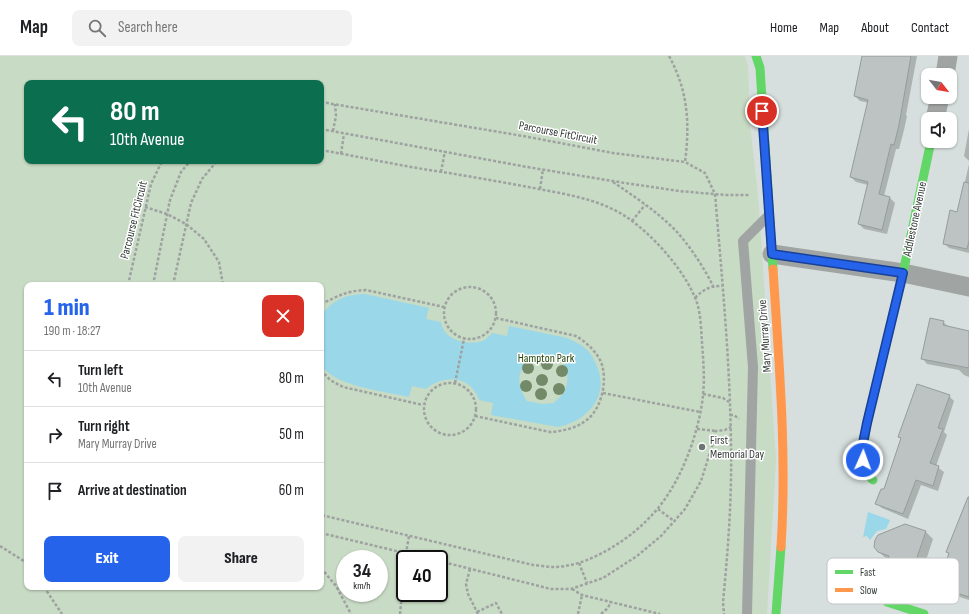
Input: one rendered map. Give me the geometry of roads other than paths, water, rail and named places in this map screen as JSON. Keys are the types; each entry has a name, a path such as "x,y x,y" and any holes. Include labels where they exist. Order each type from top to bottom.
{"street":[{"name":"Mary Murray Drive","path":"756,56 760,68 782,400 782,525 776,614"},
{"path":"946,68 948,56"},
{"name":"Addlestone Avenue","path":"873,480 864,472 862,448 903,273 930,148"},
{"path":"772,254 903,273 969,287"},
{"path":"893,604 924,614"}],"lane":[{"path":"747,614 753,367 743,241 769,215"}],"water":[{"path":"365,294 429,308 426,319 441,322 446,333 463,342 470,343 482,341 492,333 507,336 509,326 567,338 584,347 593,358 600,375 601,386 598,396 594,405 587,413 569,424 558,427 491,415 493,403 479,400 470,386 456,380 449,379 441,381 426,389 412,386 409,397 348,383 336,378 324,368 324,312 340,299 351,295","holes":["539,356 553,357 560,360 567,371 566,388 554,403 542,404 527,401 520,386 520,376 523,367 531,360"]},
{"path":"868,512 890,520 886,529 877,531 870,540 867,536 863,537"}],"place":[{"name":"First Memorial Day","path":"702,447"}],"park label":[{"name":"Hampton Park","path":"546,358"}]}
